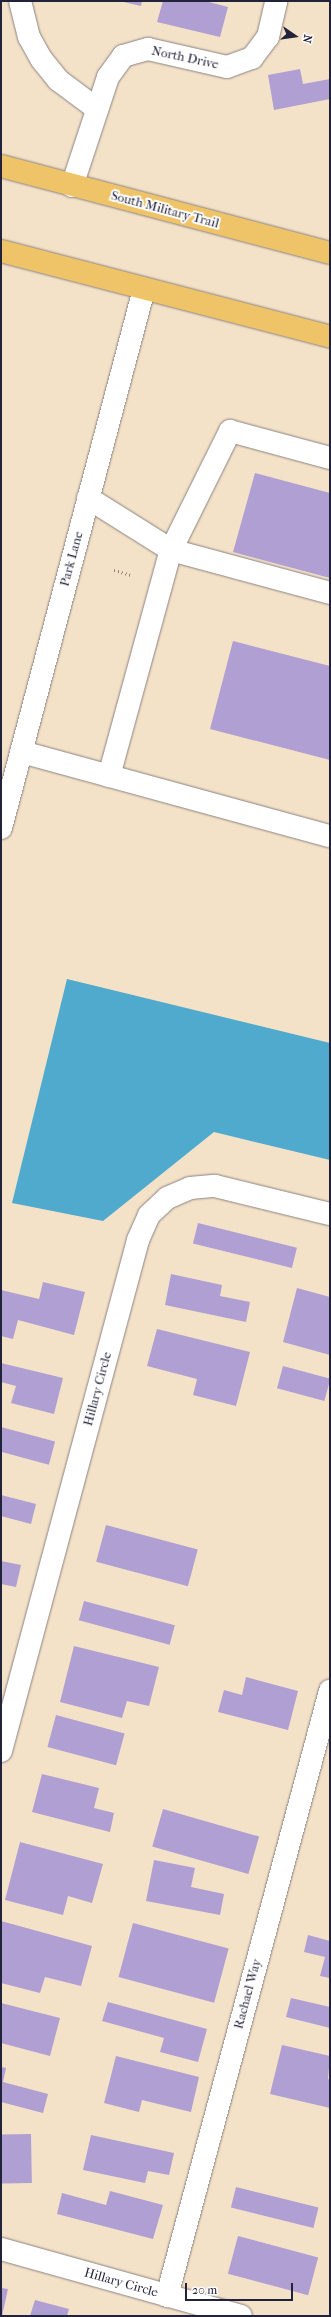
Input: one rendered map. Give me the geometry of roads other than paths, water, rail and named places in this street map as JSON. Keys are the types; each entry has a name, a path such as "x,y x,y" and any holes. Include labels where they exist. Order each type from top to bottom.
{"main road":[{"name":"South Military Trail","path":"1,166 330,253"},
{"path":"1,251 330,337"}],"street":[{"path":"20,1 29,37 42,60 58,80 97,109"},
{"name":"North Drive","path":"72,186 108,77 123,56 148,49 227,67 252,58 268,37 276,1"},
{"name":"Park Lane","path":"1,828 144,289"},
{"path":"108,776 171,550 230,430 330,458"},
{"path":"88,498 171,550 330,592"},
{"path":"22,752 330,836"},
{"name":"Hillary Circle","path":"1,1751 138,1240 149,1215 168,1198 190,1188 214,1186 330,1214"},
{"name":"Rachael Way","path":"167,2296 330,1691"},
{"name":"Hillary Circle","path":"1,2249 240,2316"}],"water":[{"path":"67,979 330,1043 330,1160 214,1132 103,1221 12,1203"}]}
